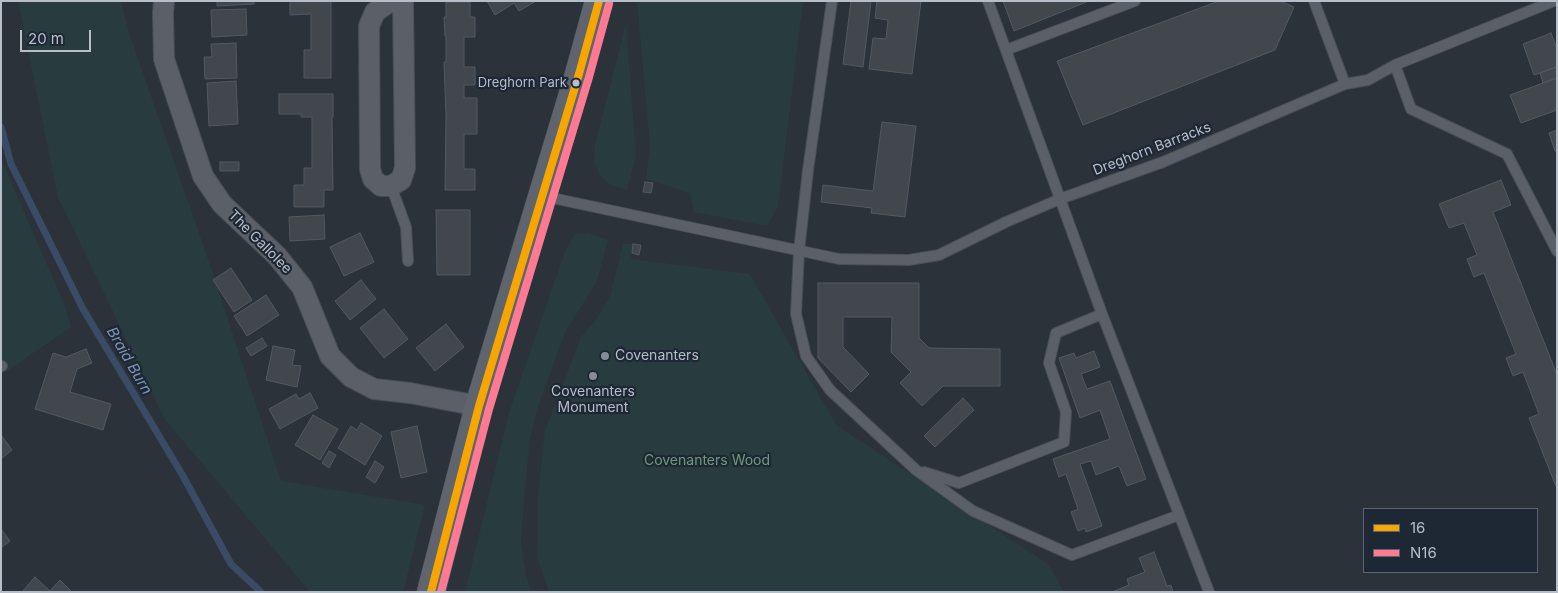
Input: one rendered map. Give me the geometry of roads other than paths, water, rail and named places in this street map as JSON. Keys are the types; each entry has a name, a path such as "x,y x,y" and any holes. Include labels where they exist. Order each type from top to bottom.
{"main road":[{"path":"431,592 479,406 599,1"}],"street":[{"name":"The Gallolee","path":"164,1 164,59 204,176 222,204 277,256 302,287 330,356 350,378 374,389 410,393 479,406"},
{"path":"391,1 375,12 369,26 370,168 373,179 381,186 391,186 401,180 405,168 403,1"}],"lane":[{"path":"832,1 808,170 799,251 796,314 806,356 830,390 916,470 972,510 1072,555 1179,515"},
{"path":"988,1 1102,314 1209,592"},
{"path":"1006,50 1135,1"},
{"path":"1314,1 1345,84"},
{"name":"Dreghorn Barracks","path":"542,196 839,259 909,260 939,256 1006,222 1060,199 1163,162 1345,84 1368,80 1395,65 1554,1"},
{"path":"1395,65 1411,109 1506,154 1557,251"},
{"path":"391,186 406,227 408,261"},
{"path":"916,470 959,483 1064,442 1066,412 1050,363 1056,333 1102,314"}],"waterway":[{"name":"Braid Burn","path":"1,127 11,164 83,309 183,476 231,564 261,592"}],"place":[{"name":"Dreghorn Park","path":"576,83"},
{"name":"Covenanters","path":"605,356"},
{"name":"Covenanters Monument","path":"593,376"}],"park label":[{"name":"Covenanters Wood","path":"707,461"}]}
